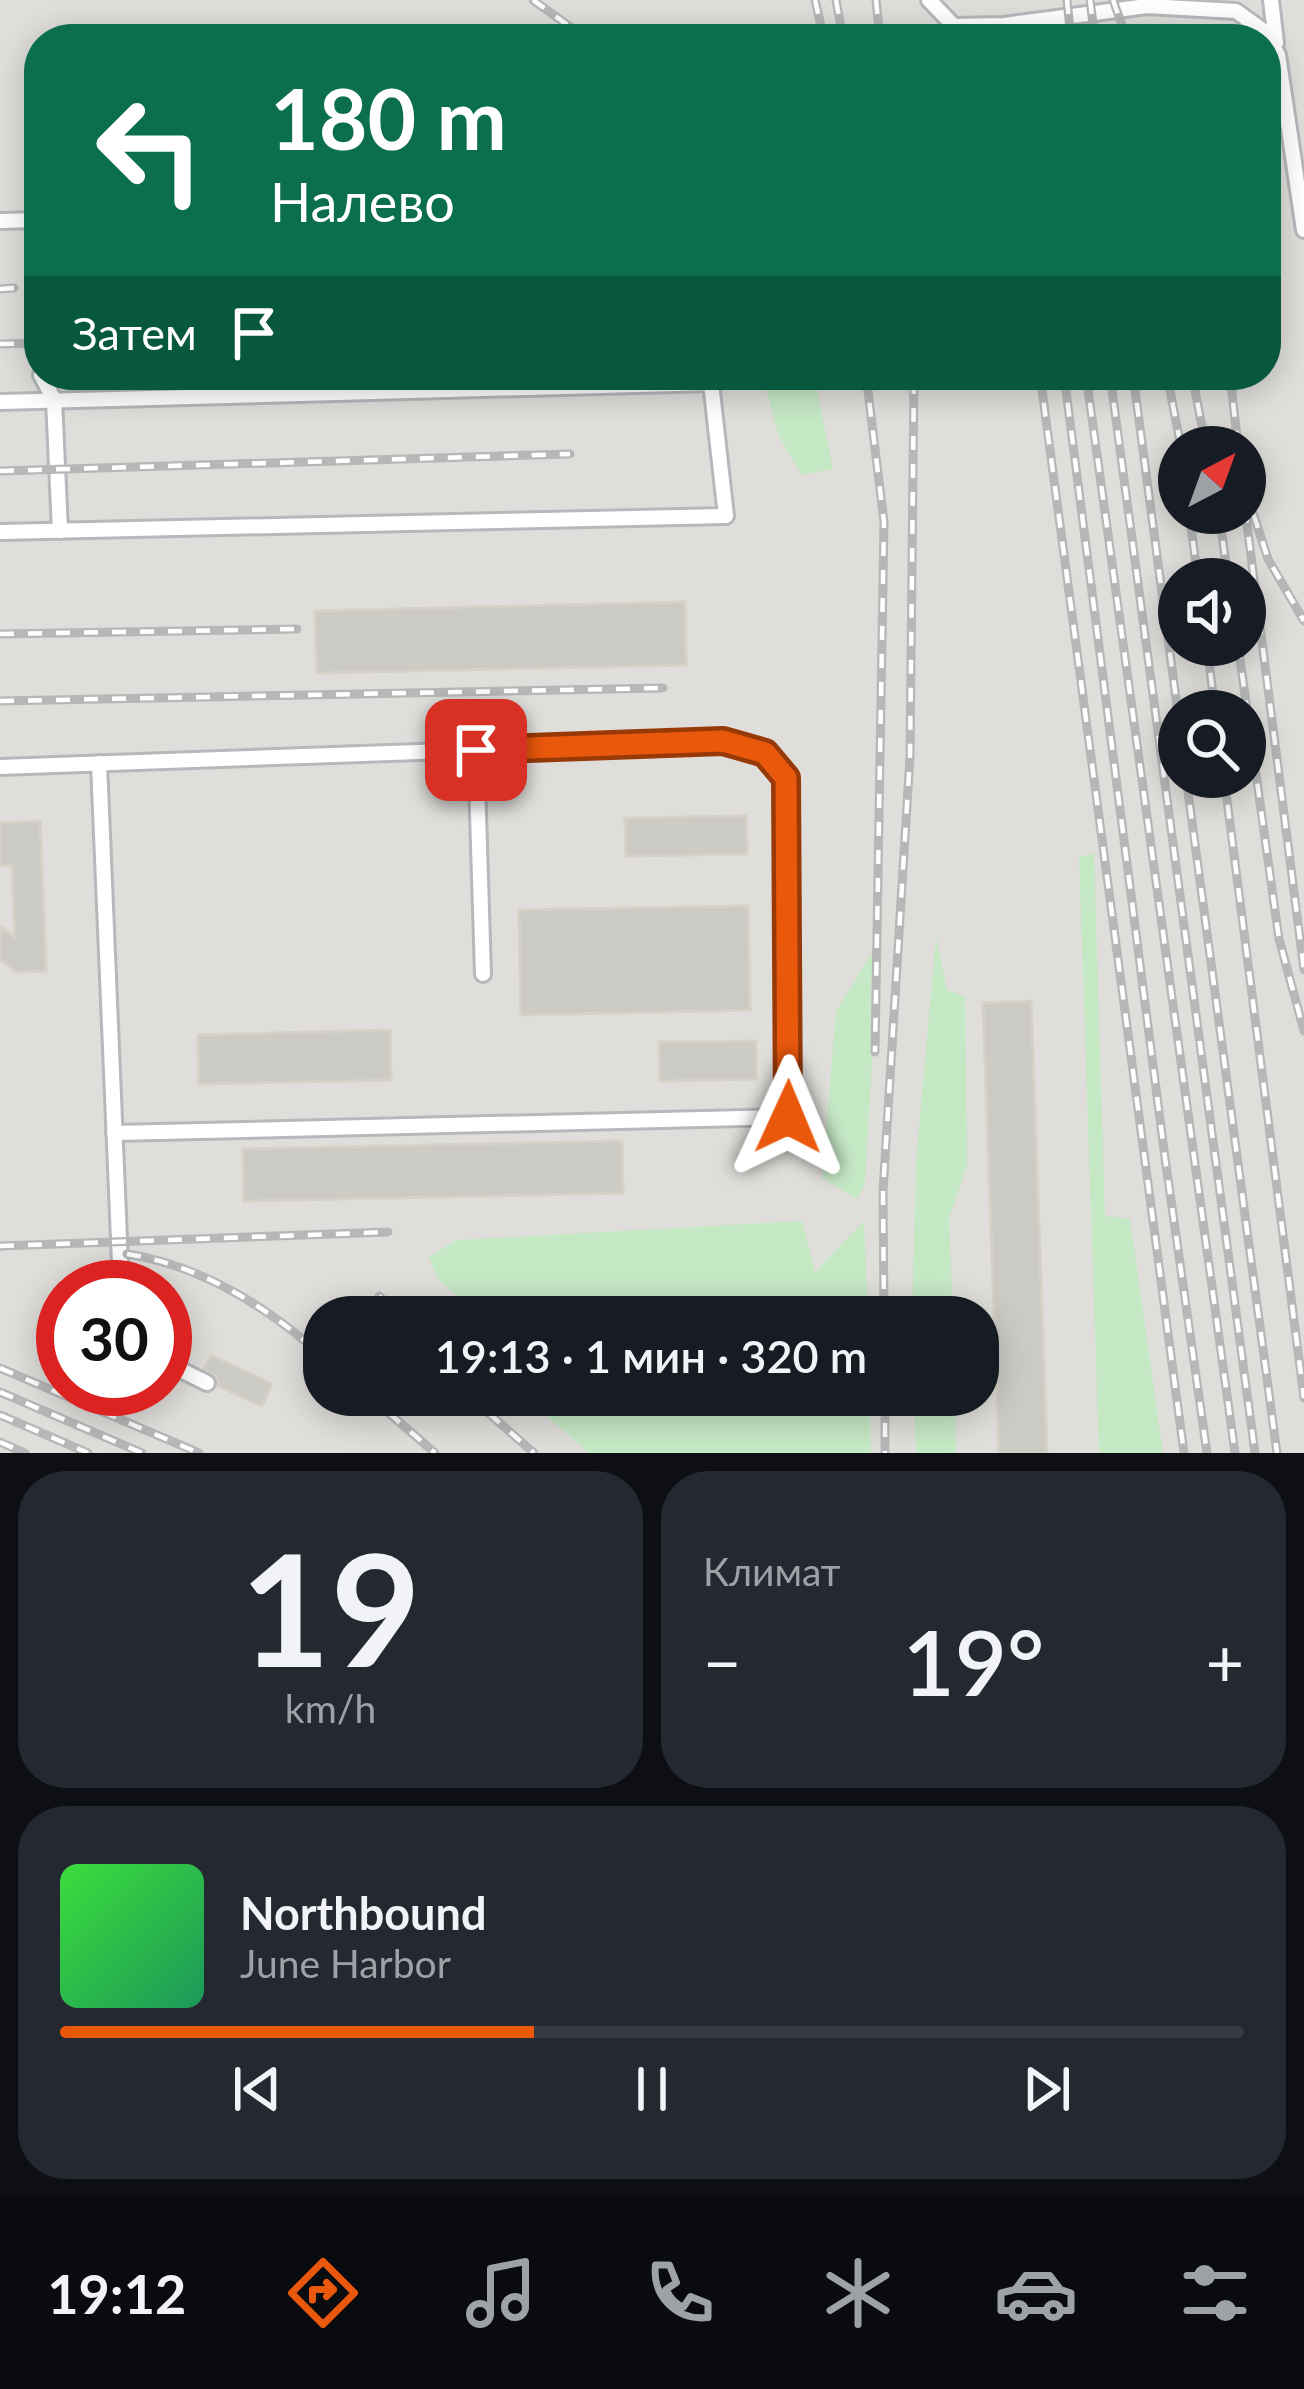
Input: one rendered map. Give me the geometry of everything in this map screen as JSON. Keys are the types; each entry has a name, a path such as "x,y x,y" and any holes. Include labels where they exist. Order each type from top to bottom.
{"street":[{"path":"928,0 952,24"},
{"path":"1012,24 1147,6 1236,11 1254,24"},
{"path":"1281,75 1304,230"},
{"path":"49,390 54,400 60,531"},
{"path":"0,402 367,390"},
{"path":"0,532 725,516 712,390"},
{"path":"0,767 723,741 765,753 786,778 788,1117 114,1132"},
{"path":"476,750 483,974"},
{"path":"99,764 120,1260"},
{"path":"192,1376 207,1383"}],"shaded area":[{"path":"0,0 1304,0 1304,1453 0,1453"}],"green space":[{"path":"766,390 817,390 833,469 802,475 779,437"},
{"path":"1094,853 1105,1216 1130,1219 1163,1453 1099,1453 1079,857"},
{"path":"936,937 947,990 965,997 967,1166 949,1218 952,1296 913,1296 916,1161"},
{"path":"875,948 865,1183 857,1199 822,1178 836,1011"},
{"path":"802,1221 815,1272 864,1221 867,1296 457,1296 438,1279 429,1257 456,1240"},
{"path":"546,1416 870,1416 871,1453 589,1453"},
{"path":"914,1416 955,1416 956,1453 916,1453"}],"building":[{"path":"685,602 686,665 317,673 315,611"},
{"path":"746,816 747,854 626,856 625,818"},
{"path":"40,821 46,971 16,972 0,959 0,926 15,938 12,865 0,866 0,823"},
{"path":"748,906 750,1010 521,1015 519,910"},
{"path":"1031,1001 1047,1453 999,1453 999,1296 993,1296 983,1003"},
{"path":"390,1030 391,1080 199,1084 198,1035"},
{"path":"756,1041 756,1079 660,1081 659,1042"},
{"path":"622,1141 623,1193 244,1201 243,1149"},
{"path":"211,1355 272,1384 262,1406 218,1386 216,1376 204,1369"}],"railway":[{"path":"533,0 566,24"},
{"path":"815,0 821,24"},
{"path":"836,0 840,24"},
{"path":"876,0 878,24"},
{"path":"1067,0 1069,24"},
{"path":"1090,0 1093,24"},
{"path":"1113,0 1122,24"},
{"path":"0,289 14,288"},
{"path":"0,344 24,343"},
{"path":"868,390 884,522 875,1052"},
{"path":"884,1296 883,1191 910,757 914,390"},
{"path":"1042,390 1184,1453"},
{"path":"1066,390 1207,1453"},
{"path":"1088,390 1235,1453"},
{"path":"1112,390 1255,1453"},
{"path":"1135,390 1175,690"},
{"path":"1170,390 1177,426"},
{"path":"1195,390 1202,426"},
{"path":"1232,390 1236,426"},
{"path":"0,471 570,454"},
{"path":"1192,534 1195,558"},
{"path":"1222,534 1225,558"},
{"path":"1248,534 1304,970"},
{"path":"1260,534 1268,559 1304,621"},
{"path":"0,634 297,629"},
{"path":"1210,666 1212,690"},
{"path":"1241,666 1279,939 1304,1031"},
{"path":"0,701 663,688"},
{"path":"1189,798 1277,1453"},
{"path":"1227,798 1304,1398"},
{"path":"0,1246 388,1232"},
{"path":"127,1254 182,1268 233,1291 303,1340"},
{"path":"0,1368 199,1453"},
{"path":"0,1392 142,1453"},
{"path":"0,1415 88,1453"},
{"path":"392,1416 435,1453"},
{"path":"492,1416 534,1453"},
{"path":"885,1416 885,1453"},
{"path":"0,1442 25,1453"}],"route":[{"path":"476,750 723,741 765,753 786,778 788,1117"}]}
